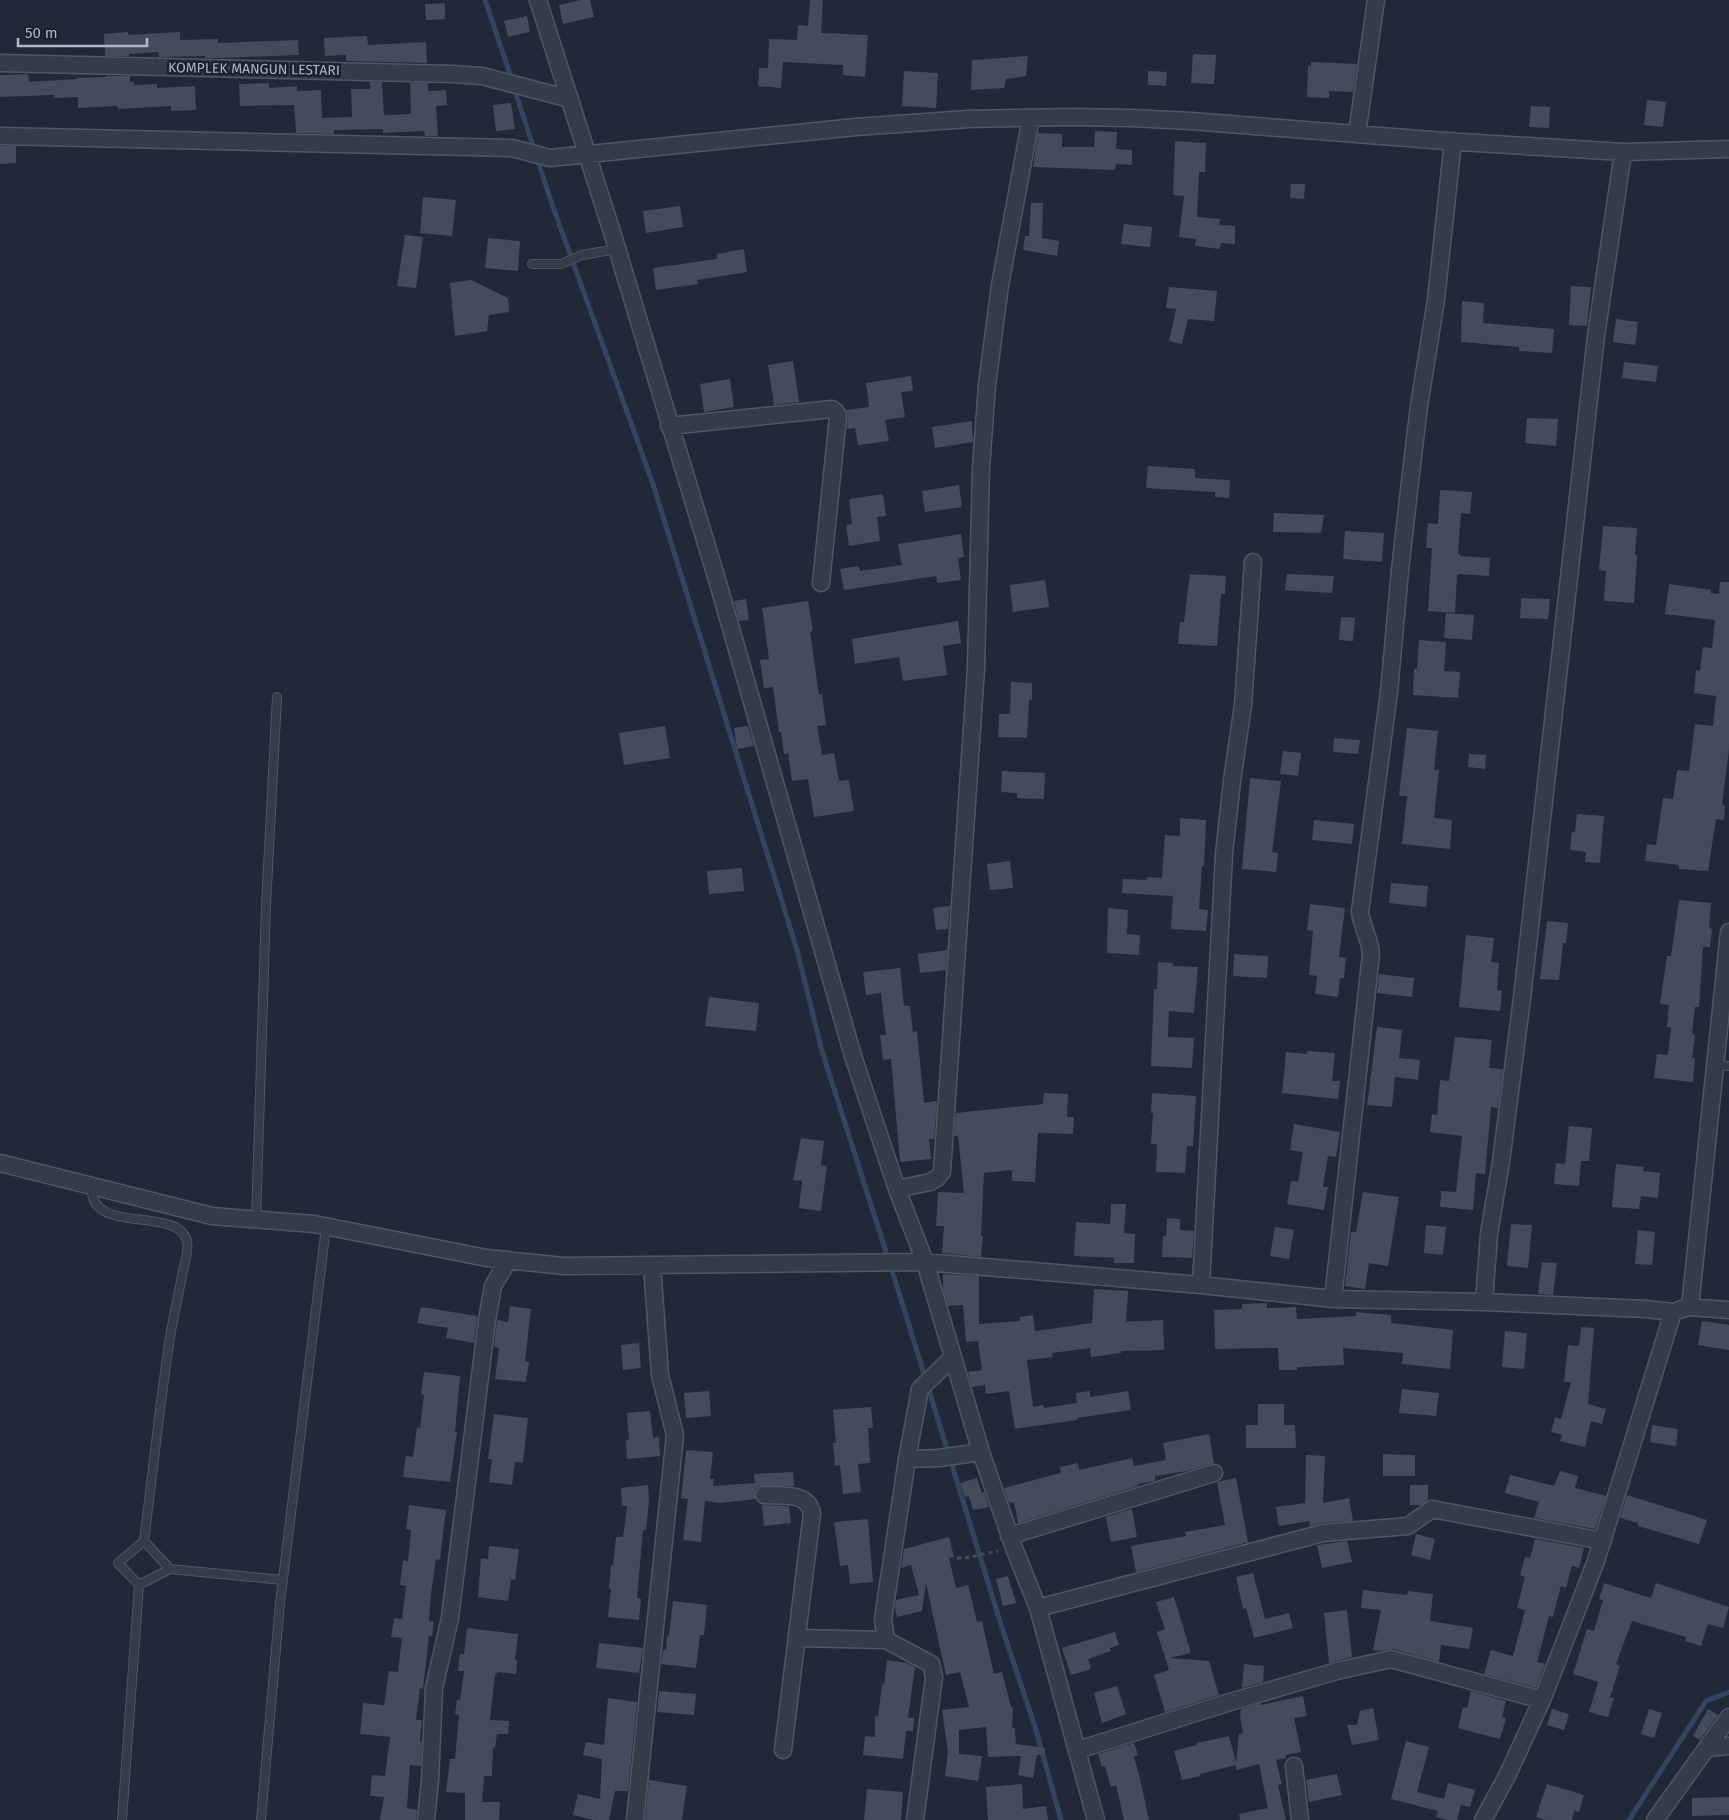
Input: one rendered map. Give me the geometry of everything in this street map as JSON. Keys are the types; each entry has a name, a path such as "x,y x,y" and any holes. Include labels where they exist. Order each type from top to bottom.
{"street":[{"path":"538,0 588,154 755,709 853,1056 897,1189 924,1262 981,1452 1009,1536 1038,1608 1096,1820"},
{"path":"1357,134 1376,0"},
{"name":"KOMPLEK MANGUN LESTARI","path":"0,63 452,74 482,76 570,99"},
{"path":"897,1189 930,1182 942,1172 976,668 981,468 988,385 1000,285 1031,118"},
{"path":"0,136 512,148 550,158 856,127 968,119 1130,118 1623,152 1729,149"},
{"path":"1333,1299 1371,954 1360,912 1389,692 1406,512 1419,406 1436,300 1453,141"},
{"path":"1484,1302 1489,1234 1522,998 1596,336 1623,152"},
{"path":"669,426 832,409 836,412 838,417 821,583"},
{"path":"1201,1286 1224,854 1243,705 1253,562"},
{"path":"1690,1308 1722,1066 1729,932"},
{"path":"0,1163 195,1213 314,1224 507,1262 564,1266 924,1262 1333,1299 1484,1302 1646,1309 1673,1312 1690,1308 1729,1310"},
{"path":"426,1820 430,1780 434,1688 450,1618 486,1320 493,1286 507,1262"},
{"path":"635,1820 675,1435 660,1375 652,1265"},
{"path":"1483,1820 1507,1776 1542,1700 1603,1541 1673,1312"},
{"path":"886,1640 883,1619 907,1459 920,1389 953,1357"},
{"path":"907,1459 947,1457 981,1452"},
{"path":"1009,1536 1214,1473"},
{"path":"764,1495 799,1496 811,1509 812,1513 783,1750"},
{"path":"1038,1608 1323,1533 1408,1526 1432,1509 1603,1541"},
{"path":"798,1638 886,1640 931,1664 934,1677 915,1820"},
{"path":"1078,1750 1230,1702 1337,1671 1391,1659 1542,1700"},
{"path":"1655,1820 1729,1717"},
{"path":"1708,1748 1729,1746"},
{"path":"1294,1766 1300,1820"}],"lane":[{"path":"532,264 561,264 582,255 616,249"},
{"path":"256,1220 266,906 277,697"},
{"path":"92,1187 93,1201 97,1207 108,1214 169,1225 179,1230 187,1242 171,1332 144,1541 118,1563 139,1585 122,1820"},
{"path":"262,1820 283,1580 326,1227"},
{"path":"144,1541 170,1569"},
{"path":"139,1585 170,1569 283,1580"}],"path":[{"path":"957,1558 994,1552"}],"building":[{"path":"580,0 590,0 594,17 563,24 559,5"},
{"path":"810,0 823,0 821,33 868,35 865,77 843,75 843,65 783,62 781,88 758,86 759,68 768,68 769,39 797,40 798,25 808,26"},
{"path":"445,3 445,19 426,20 425,4"},
{"path":"527,16 530,32 508,37 504,21"},
{"path":"128,32 128,35 180,32 180,40 218,39 218,43 298,40 299,55 205,58 205,56 159,57 158,52 129,54 129,56 105,56 104,34"},
{"path":"367,36 368,45 426,42 427,63 346,61 346,55 325,56 324,38"},
{"path":"1193,54 1216,55 1214,84 1191,83"},
{"path":"1028,56 1026,76 1006,79 1004,88 971,90 972,60"},
{"path":"1311,62 1357,64 1353,92 1329,91 1329,98 1307,97 1308,65 1311,66"},
{"path":"904,71 938,73 936,108 902,106"},
{"path":"1148,71 1167,72 1166,86 1148,85"},
{"path":"28,74 29,82 130,76 130,82 134,82 134,85 157,84 157,88 195,86 196,110 171,111 171,106 118,109 117,106 78,108 78,97 54,98 54,95 0,97 0,75"},
{"path":"370,82 382,82 384,115 411,114 410,83 428,83 428,91 446,90 447,105 436,106 438,136 425,136 424,131 383,133 383,129 334,130 334,134 296,133 294,105 240,106 239,84 269,83 269,88 297,86 297,91 321,90 322,118 352,117 351,89 370,89"},
{"path":"1647,100 1666,102 1663,127 1644,125"},
{"path":"511,103 515,129 496,131 493,105"},
{"path":"1531,106 1550,107 1549,128 1529,127"},
{"path":"1095,131 1117,132 1116,149 1132,150 1132,165 1116,164 1115,170 1033,167 1038,133 1062,134 1062,147 1094,147"},
{"path":"1175,141 1206,143 1205,172 1199,172 1197,217 1220,219 1219,225 1235,226 1235,244 1221,243 1220,249 1195,246 1196,239 1179,237 1184,196 1173,195"},
{"path":"0,146 16,146 16,163 0,164"},
{"path":"1291,184 1305,184 1304,199 1290,198"},
{"path":"423,197 456,200 452,236 420,233"},
{"path":"1031,203 1043,203 1042,238 1059,241 1057,256 1023,250 1025,236 1029,236"},
{"path":"680,206 683,227 646,233 643,211"},
{"path":"1124,224 1152,227 1150,247 1121,244"},
{"path":"405,235 423,237 416,288 397,286"},
{"path":"488,238 520,241 518,271 485,268"},
{"path":"744,249 747,272 697,280 698,284 656,290 653,268 717,259 717,254"},
{"path":"471,280 508,298 509,312 489,315 487,331 455,336 450,283"},
{"path":"1571,286 1591,287 1587,326 1569,325"},
{"path":"1169,287 1217,291 1214,321 1188,319 1182,344 1169,341 1176,309 1166,308"},
{"path":"1462,301 1484,303 1483,323 1554,329 1552,353 1519,351 1519,347 1461,342"},
{"path":"1616,319 1638,322 1635,345 1613,342"},
{"path":"793,361 799,402 774,405 768,365"},
{"path":"1624,362 1658,366 1656,382 1622,378"},
{"path":"911,376 913,391 901,392 905,417 885,420 889,441 858,445 855,428 847,429 848,418 846,410 869,407 866,383"},
{"path":"730,379 734,407 704,412 700,384"},
{"path":"1527,418 1558,419 1556,446 1525,443"},
{"path":"972,421 973,442 935,448 932,427"},
{"path":"1148,466 1195,469 1195,478 1230,480 1229,498 1215,497 1215,492 1146,488"},
{"path":"959,485 962,507 925,512 922,491"},
{"path":"1440,490 1472,492 1470,514 1461,513 1458,554 1460,556 1490,558 1489,576 1459,574 1457,576 1455,613 1428,611 1432,548 1426,548 1428,523 1438,524"},
{"path":"883,494 886,516 877,517 880,541 849,546 846,525 852,524 849,499"},
{"path":"1274,513 1324,515 1321,533 1273,532"},
{"path":"1603,526 1637,528 1634,603 1604,601 1606,571 1599,570"},
{"path":"1345,531 1384,533 1382,562 1343,559"},
{"path":"961,534 964,557 958,558 961,580 937,583 936,576 844,590 840,569 859,566 860,571 902,565 898,544"},
{"path":"1190,574 1226,576 1225,594 1221,594 1217,646 1178,644 1180,622 1184,622"},
{"path":"1287,574 1334,576 1332,593 1285,590"},
{"path":"1045,580 1049,607 1013,612 1010,585"},
{"path":"1720,582 1729,582 1729,749 1722,805 1725,806 1724,820 1716,819 1708,871 1679,869 1679,865 1645,861 1647,844 1656,845 1663,798 1673,799 1677,770 1689,771 1695,724 1713,726 1716,696 1694,693 1696,670 1700,671 1703,647 1712,648 1715,620 1665,614 1669,584 1711,590 1711,593 1719,594"},
{"path":"1521,598 1550,599 1548,619 1520,618"},
{"path":"746,599 749,620 739,621 734,601"},
{"path":"808,601 813,631 810,632 819,695 822,694 826,725 817,726 822,755 834,753 839,781 849,780 854,811 814,817 808,779 792,781 788,753 784,754 781,732 779,732 773,687 764,688 760,660 769,659 762,608"},
{"path":"1446,613 1474,615 1472,640 1444,638"},
{"path":"1341,617 1355,618 1353,641 1339,640"},
{"path":"958,621 961,643 943,646 947,675 903,681 899,657 855,664 852,639"},
{"path":"1419,640 1446,642 1444,671 1460,672 1458,698 1413,695 1414,669 1417,669"},
{"path":"1011,682 1032,683 1032,700 1029,700 1027,738 998,737 999,714 1010,714"},
{"path":"665,726 670,758 624,765 619,733"},
{"path":"748,726 754,746 737,749 734,728"},
{"path":"1407,728 1438,731 1434,770 1439,770 1434,818 1452,820 1450,849 1402,844 1407,796 1399,796"},
{"path":"1334,738 1360,740 1358,754 1333,752"},
{"path":"1283,751 1301,753 1298,776 1280,774"},
{"path":"1469,754 1486,755 1485,769 1468,767"},
{"path":"1002,771 1045,773 1044,799 1017,798 1017,793 1001,792"},
{"path":"1250,778 1281,781 1272,852 1278,853 1276,872 1242,869"},
{"path":"1577,814 1604,816 1600,863 1585,862 1586,852 1570,850"},
{"path":"1180,818 1206,820 1204,866 1202,866 1199,909 1208,910 1206,931 1171,929 1173,896 1122,893 1123,879 1147,880 1147,877 1162,878 1165,835 1180,836"},
{"path":"1314,820 1354,824 1352,844 1312,840"},
{"path":"1010,861 1013,888 990,890 987,864"},
{"path":"742,868 744,891 709,894 707,871"},
{"path":"1391,883 1428,886 1426,907 1389,903"},
{"path":"1679,900 1711,903 1709,928 1712,929 1710,947 1703,947 1699,1007 1695,1007 1692,1034 1695,1035 1692,1058 1695,1058 1693,1082 1654,1078 1657,1054 1668,1055 1671,1027 1667,1027 1669,1005 1660,1004 1667,956 1671,956"},
{"path":"1310,904 1345,908 1339,957 1346,958 1344,978 1340,978 1338,997 1315,994 1317,976 1309,975 1313,931 1307,930"},
{"path":"950,906 948,929 936,930 933,908"},
{"path":"1108,908 1128,910 1127,934 1140,935 1139,955 1107,953"},
{"path":"1547,921 1568,923 1566,943 1563,943 1559,980 1540,979"},
{"path":"1466,935 1494,938 1491,962 1499,963 1497,990 1502,991 1500,1011 1459,1007"},
{"path":"947,950 946,970 920,973 918,954"},
{"path":"1234,954 1268,956 1267,978 1233,976"},
{"path":"1158,962 1173,963 1173,966 1198,967 1194,1013 1169,1011 1168,1037 1194,1038 1192,1068 1151,1066 1154,989 1157,989"},
{"path":"900,968 904,1006 910,1006 913,1032 917,1031 924,1103 936,1101 937,1103 934,1139 929,1139 931,1159 900,1162 891,1059 883,1060 880,1035 886,1035 881,993 866,995 863,972"},
{"path":"1379,974 1414,978 1412,997 1377,993"},
{"path":"709,997 759,1003 756,1031 705,1026"},
{"path":"1377,1027 1402,1030 1399,1058 1420,1060 1418,1080 1395,1077 1392,1107 1367,1105"},
{"path":"1455,1037 1492,1040 1489,1068 1503,1069 1498,1108 1491,1107 1485,1174 1476,1173 1473,1210 1440,1207 1441,1191 1456,1192 1462,1136 1430,1132 1432,1114 1437,1115 1440,1080 1449,1081"},
{"path":"1307,1051 1335,1053 1332,1081 1340,1081 1338,1099 1282,1093 1286,1052 1307,1054"},
{"path":"1044,1093 1068,1094 1067,1117 1074,1117 1073,1134 1038,1133 1035,1182 1012,1181 1012,1170 984,1173 981,1257 942,1253 944,1226 936,1226 938,1192 964,1193 958,1136 954,1136 956,1113 1043,1104"},
{"path":"1152,1093 1196,1096 1193,1146 1187,1146 1185,1173 1156,1172 1157,1144 1151,1144"},
{"path":"1294,1124 1340,1132 1336,1157 1328,1156 1323,1187 1328,1187 1324,1210 1287,1204 1291,1181 1298,1182 1303,1152 1290,1150"},
{"path":"1569,1126 1592,1128 1589,1161 1581,1161 1579,1186 1554,1184 1556,1163 1565,1164"},
{"path":"801,1138 824,1141 821,1165 827,1166 821,1211 799,1208 802,1181 793,1180"},
{"path":"1616,1164 1644,1167 1643,1171 1660,1173 1658,1198 1641,1196 1639,1209 1612,1207"},
{"path":"1363,1192 1399,1197 1388,1266 1369,1263 1365,1289 1345,1286 1351,1232 1356,1232"},
{"path":"1111,1204 1126,1204 1124,1233 1135,1234 1134,1263 1114,1263 1114,1258 1074,1256 1076,1222 1110,1224"},
{"path":"1167,1218 1180,1219 1180,1230 1194,1231 1192,1258 1162,1257 1163,1236 1166,1236"},
{"path":"1511,1224 1532,1225 1528,1268 1507,1266"},
{"path":"1426,1225 1446,1227 1443,1255 1424,1253"},
{"path":"1275,1227 1294,1230 1289,1259 1270,1256"},
{"path":"1638,1230 1655,1232 1652,1265 1635,1264"},
{"path":"1542,1262 1557,1263 1553,1295 1538,1294"},
{"path":"943,1274 979,1276 979,1324 1020,1321 1020,1317 1033,1315 1035,1331 1092,1323 1094,1289 1128,1291 1126,1322 1163,1320 1164,1350 1121,1351 1121,1353 1091,1357 1090,1348 1052,1353 1053,1357 1027,1360 1033,1407 1043,1405 1044,1408 1077,1403 1076,1393 1090,1391 1090,1397 1128,1391 1131,1410 1015,1429 1009,1391 986,1394 985,1385 972,1387 968,1372 982,1370 978,1341 966,1342 963,1305 948,1306 943,1289"},
{"path":"1267,1303 1267,1308 1296,1307 1297,1319 1356,1316 1356,1312 1391,1315 1391,1323 1453,1330 1450,1369 1402,1364 1403,1353 1343,1348 1344,1365 1297,1367 1297,1370 1279,1370 1278,1348 1215,1349 1214,1310 1242,1309 1242,1304"},
{"path":"510,1306 531,1309 525,1361 529,1362 526,1382 495,1379 499,1348 494,1347 497,1320 508,1322"},
{"path":"421,1307 477,1316 474,1343 446,1338 448,1328 417,1323"},
{"path":"1702,1321 1729,1325 1729,1350 1698,1345"},
{"path":"1581,1327 1594,1328 1588,1404 1606,1409 1602,1424 1591,1421 1585,1447 1560,1441 1562,1435 1551,1432 1555,1417 1561,1419 1571,1382 1564,1382 1568,1345 1579,1346"},
{"path":"1505,1331 1527,1333 1524,1369 1502,1367"},
{"path":"639,1343 641,1368 623,1370 621,1345"},
{"path":"424,1372 460,1376 455,1432 457,1432 450,1482 403,1477 406,1456 413,1457 417,1427 420,1428 424,1395 421,1394"},
{"path":"1402,1389 1439,1393 1436,1416 1399,1413"},
{"path":"709,1391 711,1416 686,1418 684,1393"},
{"path":"1258,1404 1284,1404 1284,1425 1295,1425 1296,1448 1246,1448 1246,1425 1258,1425"},
{"path":"871,1407 873,1428 868,1428 870,1463 858,1464 861,1492 843,1494 840,1465 835,1466 833,1443 836,1443 833,1410"},
{"path":"650,1411 653,1438 659,1437 660,1456 627,1459 626,1440 629,1440 627,1413"},
{"path":"494,1414 528,1418 523,1463 515,1462 512,1485 489,1482 492,1459 488,1459"},
{"path":"1652,1425 1678,1429 1676,1446 1650,1442"},
{"path":"1209,1434 1214,1463 1187,1471 1155,1476 1155,1481 1138,1484 1138,1486 1018,1523 1014,1502 1009,1503 1004,1488 1061,1473 1060,1467 1078,1463 1079,1470 1132,1458 1134,1466 1166,1460 1163,1443"},
{"path":"686,1450 713,1452 710,1479 714,1479 713,1486 755,1483 754,1474 793,1472 794,1486 760,1486 755,1490 755,1499 721,1503 705,1501 701,1542 683,1540 688,1499 681,1498"},
{"path":"1383,1454 1415,1455 1415,1476 1383,1476"},
{"path":"1306,1455 1325,1456 1323,1503 1349,1498 1353,1521 1322,1523 1310,1526 1309,1521 1279,1526 1276,1507 1305,1503"},
{"path":"1560,1471 1578,1476 1575,1488 1606,1496 1595,1529 1534,1518 1539,1502 1505,1493 1510,1475 1554,1486"},
{"path":"977,1478 989,1507 973,1510 969,1496 965,1497 960,1483"},
{"path":"1236,1478 1248,1542 1136,1572 1131,1546 1186,1536 1185,1532 1225,1525 1217,1482"},
{"path":"648,1485 649,1501 646,1530 643,1530 637,1598 641,1599 639,1620 608,1617 611,1565 613,1566 616,1537 623,1537 627,1506 622,1506 621,1488"},
{"path":"1410,1485 1428,1485 1428,1500 1421,1505 1410,1505"},
{"path":"1627,1495 1707,1520 1699,1544 1638,1526 1638,1523 1620,1518"},
{"path":"409,1505 446,1510 440,1560 436,1559 431,1594 429,1621 434,1622 432,1636 429,1636 423,1689 420,1688 416,1720 422,1720 420,1741 422,1741 421,1766 410,1765 407,1808 417,1810 416,1820 380,1820 384,1797 370,1796 372,1775 385,1776 390,1737 360,1734 363,1703 384,1705 389,1671 398,1672 402,1638 391,1637 394,1618 402,1619 406,1586 400,1585 403,1560 408,1561 411,1530 406,1529"},
{"path":"762,1505 789,1506 791,1523 764,1526"},
{"path":"1132,1509 1137,1537 1111,1542 1106,1517"},
{"path":"868,1519 873,1582 850,1584 848,1565 840,1566 834,1522"},
{"path":"1416,1534 1435,1539 1430,1560 1411,1555"},
{"path":"949,1537 954,1557 949,1558 956,1588 968,1585 977,1622 982,1621 994,1674 1002,1672 1011,1707 1013,1707 1012,1728 1015,1728 1016,1744 1045,1748 1044,1754 1037,1755 1033,1778 1018,1775 1021,1756 988,1757 986,1727 959,1730 959,1754 982,1756 978,1781 945,1776 948,1752 942,1710 969,1707 960,1672 946,1675 926,1583 922,1611 897,1617 895,1608 896,1600 919,1595 911,1565 901,1568 904,1549"},
{"path":"1535,1539 1584,1548 1579,1568 1572,1566 1566,1588 1561,1586 1553,1617 1549,1616 1537,1662 1545,1664 1536,1688 1484,1674 1491,1650 1513,1656 1525,1610 1517,1608 1525,1577 1520,1575 1525,1557 1530,1558"},
{"path":"1347,1541 1352,1562 1322,1568 1317,1545"},
{"path":"489,1546 519,1549 515,1580 511,1579 508,1601 478,1597 481,1558 488,1559"},
{"path":"1253,1573 1265,1619 1289,1613 1293,1628 1254,1638 1246,1608 1243,1609 1236,1577"},
{"path":"1008,1576 1016,1603 1003,1606 996,1579"},
{"path":"1604,1583 1651,1598 1656,1583 1729,1607 1723,1628 1708,1624 1701,1646 1685,1641 1686,1637 1632,1621 1616,1664 1620,1666 1610,1697 1614,1698 1608,1717 1589,1712 1598,1682 1573,1674 1587,1629 1594,1631 1603,1600 1599,1599"},
{"path":"1363,1590 1407,1595 1408,1591 1433,1594 1430,1621 1473,1628 1469,1649 1441,1645 1439,1662 1394,1649 1373,1650 1381,1610 1361,1608"},
{"path":"1174,1597 1191,1653 1169,1658 1209,1661 1219,1695 1165,1712 1154,1675 1169,1670 1157,1632 1165,1629 1156,1602"},
{"path":"673,1601 707,1605 704,1635 700,1635 696,1668 661,1664 663,1650 666,1650 667,1635 669,1636"},
{"path":"1347,1610 1352,1657 1329,1663 1324,1613"},
{"path":"467,1628 518,1634 515,1660 517,1661 516,1674 497,1672 495,1675 490,1720 509,1721 508,1734 497,1734 495,1748 493,1747 492,1776 484,1776 482,1802 500,1802 499,1820 465,1820 465,1793 446,1792 450,1759 455,1759 459,1715 455,1714 457,1700 460,1700 464,1671 458,1671 460,1654 464,1654"},
{"path":"1115,1632 1119,1645 1110,1648 1111,1651 1088,1659 1091,1669 1071,1675 1062,1648"},
{"path":"599,1643 643,1648 639,1673 596,1668"},
{"path":"887,1660 907,1663 915,1667 908,1718 914,1718 913,1731 906,1731 903,1759 863,1755 865,1736 875,1737 875,1716 878,1717"},
{"path":"1244,1664 1264,1666 1263,1682 1242,1688"},
{"path":"1117,1686 1126,1714 1102,1723 1094,1693"},
{"path":"659,1691 696,1694 694,1715 657,1712"},
{"path":"1471,1691 1506,1701 1502,1717 1506,1718 1500,1739 1458,1728 1463,1707 1467,1708"},
{"path":"1303,1696 1307,1716 1294,1718 1301,1752 1286,1755 1286,1758 1276,1760 1282,1784 1278,1785 1286,1820 1240,1820 1239,1814 1268,1808 1259,1764 1236,1770 1236,1765 1182,1780 1174,1751 1197,1745 1197,1743 1229,1736 1236,1762 1239,1734 1243,1733 1240,1717 1241,1709 1261,1703 1261,1705"},
{"path":"608,1698 637,1702 628,1791 615,1791 609,1820 594,1820 573,1815 578,1794 600,1799 602,1759 583,1755 586,1742 604,1745"},
{"path":"1373,1708 1379,1740 1352,1745 1347,1725 1357,1725 1360,1711"},
{"path":"1552,1709 1569,1714 1564,1730 1547,1725"},
{"path":"1649,1709 1662,1713 1654,1738 1641,1734"},
{"path":"1708,1709 1718,1715 1700,1740 1693,1736"},
{"path":"1406,1741 1429,1747 1417,1792 1444,1799 1448,1783 1475,1790 1470,1807 1461,1805 1457,1820 1436,1817 1438,1811 1391,1799"},
{"path":"1134,1743 1138,1755 1134,1757 1149,1820 1124,1820 1116,1785 1111,1787 1105,1766 1102,1767 1098,1754"},
{"path":"1337,1774 1342,1795 1309,1802 1306,1780"},
{"path":"649,1780 687,1786 682,1820 645,1820"},
{"path":"1022,1784 1023,1809 1046,1806 1048,1820 988,1820 986,1787"},
{"path":"1547,1784 1584,1795 1579,1812 1574,1811 1572,1820 1545,1820 1536,1817"},
{"path":"867,1789 903,1792 901,1820 864,1820"},
{"path":"1729,1797 1729,1815 1692,1816 1692,1798"}],"waterway":[{"path":"485,0 512,80"},
{"path":"514,88 552,204 653,484 797,950 822,1051 1002,1628 1036,1730 1061,1820"},
{"path":"1629,1820 1706,1701 1729,1692"}]}
